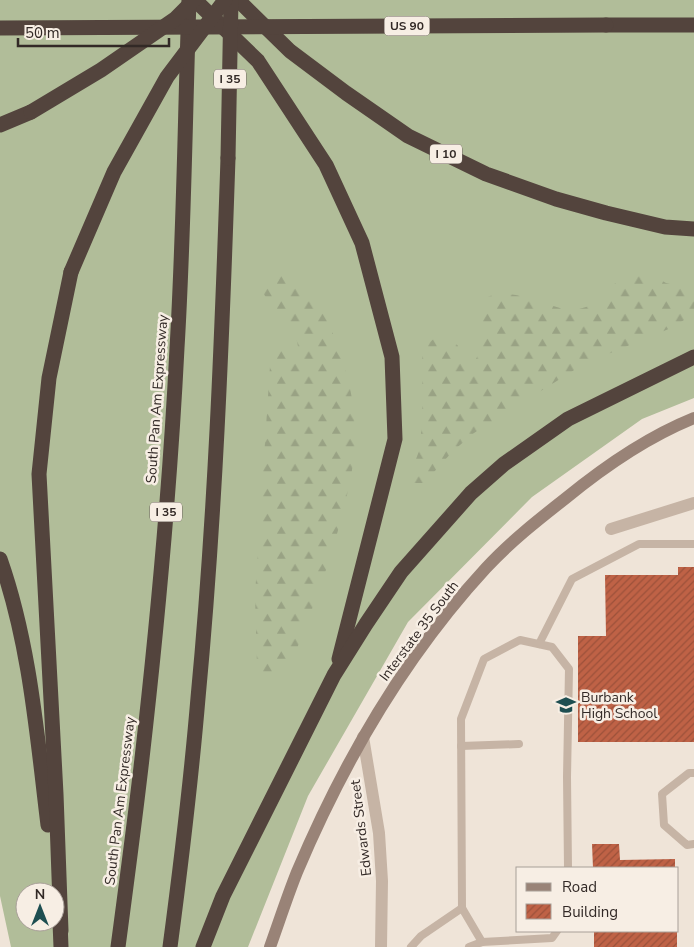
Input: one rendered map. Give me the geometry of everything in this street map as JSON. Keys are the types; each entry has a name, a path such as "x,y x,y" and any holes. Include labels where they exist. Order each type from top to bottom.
{"highway":[{"name":"South Pan Am Expressway","path":"118,947 154,652 168,485 177,349 189,0"},
{"path":"0,125 31,112 101,70 175,19 194,0 258,62 326,165 362,243 392,357 395,439 334,675"},
{"path":"59,882 39,474 49,378 71,272 114,172 167,77 225,0"},
{"name":"I 35","path":"170,947 198,698 207,581 222,336 231,0"},
{"name":"I 10","path":"238,0 290,51 408,136 486,174 556,199 606,214 665,227 694,229"},
{"name":"US 90","path":"0,28 694,25"},
{"path":"203,947 223,896 334,675 401,572 467,498 504,464 568,419 694,357"},
{"path":"0,559 8,581 28,675 37,731 55,882"},
{"path":"61,932 62,947"}],"main road":[{"name":"Interstate 35 South","path":"270,947 297,874 317,828 363,737 401,677 430,636 486,568 524,531 595,475 633,450 677,425 694,418"}],"street":[{"path":"611,529 694,503"},
{"name":"Edwards Street","path":"363,737 379,833 382,881 381,947"}],"lane":[{"path":"539,644 572,579 640,544 694,544"},
{"path":"482,942 462,908 461,719 484,659 520,640 552,647 569,669 568,867"},
{"path":"461,746 519,744"},
{"path":"694,773 689,773 662,794 664,825 687,845 694,844"},
{"path":"411,947 421,936 462,908"},
{"path":"469,947 482,942 552,938 556,932"}],"green space":[{"path":"0,0 694,0 694,398 642,419 532,497 408,622 308,796 248,947 11,947 0,896"},
{"path":"285,272 311,292 321,306 334,336 343,360 352,397 355,446 345,505 318,593 289,669 284,675 271,679 261,674 257,667 255,595 270,366 277,349 286,347 299,351 296,337 276,315 261,289 267,278"},
{"path":"642,274 654,276 666,283 694,290 694,314 671,328 584,364 474,433 453,451 424,483 414,483 412,470 419,451 422,425 422,355 427,344 442,334 450,336 458,346 460,362 469,366 477,358 480,348 479,308 482,300 490,296 510,294 530,298 559,308 573,310 610,299 610,287 620,280"}],"building":[{"path":"678,567 694,567 694,742 578,742 578,636 606,636 605,575 678,575"},
{"path":"592,844 619,844 620,860 675,859 675,867 593,867"},
{"path":"594,932 677,932 677,947 594,947"}],"place":[{"name":"Burbank High School","path":"566,705"}]}
